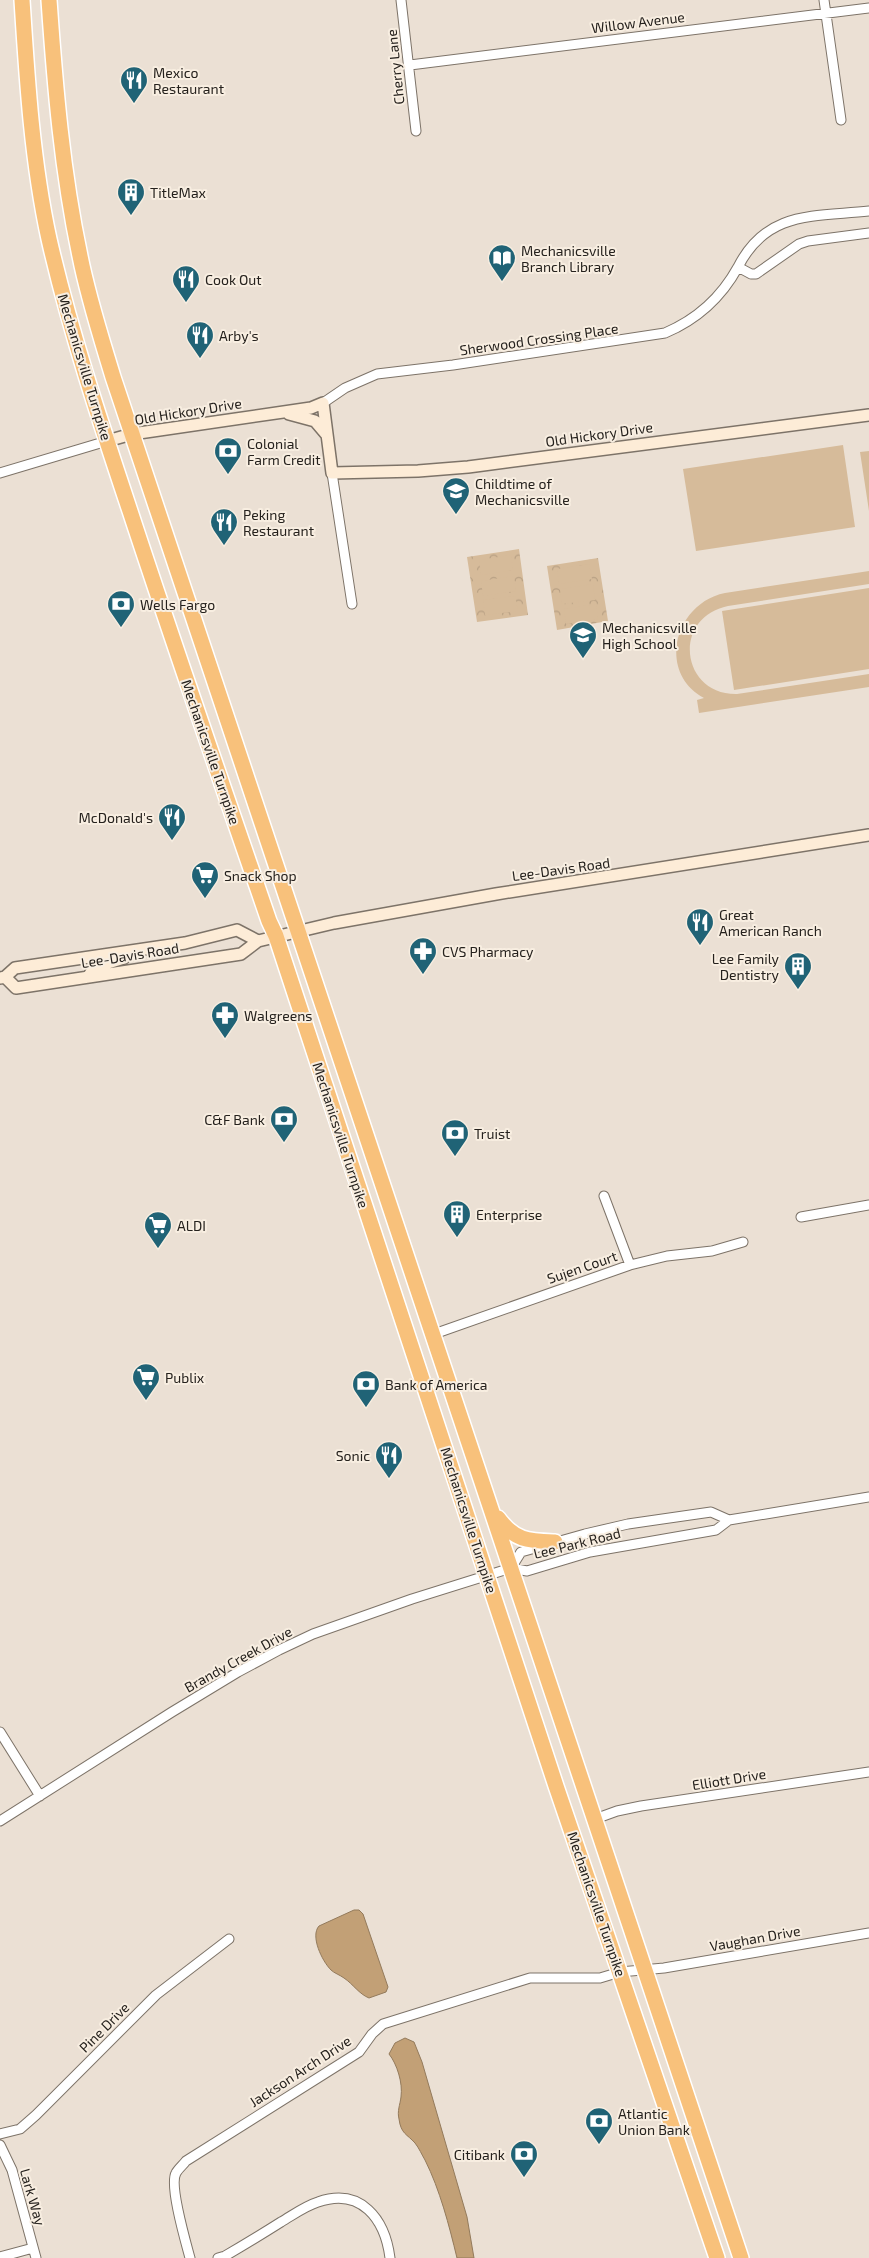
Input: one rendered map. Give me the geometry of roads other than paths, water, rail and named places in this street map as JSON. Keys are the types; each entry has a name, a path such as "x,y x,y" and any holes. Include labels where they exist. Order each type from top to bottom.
{"highway":[{"name":"Mechanicsville Turnpike","path":"22,0 34,144 49,238 68,315 107,441 173,641 269,921 276,936 556,1786 717,2258"},
{"name":"Mechanicsville Turnpike","path":"49,0 59,125 74,225 96,318 132,434 434,1334 448,1384 742,2258"},
{"path":"490,1506 505,1527 515,1535 529,1541 555,1542"}],"main road":[{"name":"Old Hickory Drive","path":"107,441 132,434 311,408 323,403"},
{"path":"323,403 332,473"},
{"path":"280,412 315,421 327,435"},
{"name":"Old Hickory Drive","path":"332,473 418,471 468,467 869,415"},
{"name":"Lee-Davis Road","path":"258,941 237,930 185,943 15,968 3,977 16,988 241,954 258,941 334,923 496,894 869,835"},
{"path":"88,977 96,966 145,949"}],"street":[{"name":"Cherry Lane","path":"401,0 416,130"},
{"path":"824,0 841,120"},
{"name":"Willow Avenue","path":"410,65 869,8"},
{"name":"Sherwood Crossing Place","path":"323,403 345,388 377,374 453,365 665,333 696,318 707,308 724,289 752,244 773,226 797,219 869,211"},
{"path":"738,267 751,274 756,274 798,244 869,233"},
{"path":"0,473 107,441"},
{"path":"332,473 352,604"},
{"path":"604,1196 630,1265"},
{"path":"801,1217 869,1205"},
{"name":"Sujen Court","path":"434,1334 630,1265 667,1256 712,1251 743,1242"},
{"name":"Lee Park Road","path":"729,1520 711,1512 628,1524 521,1552 511,1568 527,1570 590,1552 716,1530 729,1520 869,1497"},
{"name":"Brandy Creek Drive","path":"0,1821 185,1704 279,1650 313,1634 511,1568"},
{"path":"0,1732 40,1796"},
{"name":"Elliott Drive","path":"595,1819 617,1811 641,1806 869,1772"},
{"name":"Vaughan Drive","path":"645,1970 869,1933"},
{"name":"Pine Drive","path":"0,2134 20,2129 114,2039 156,1995 229,1939"},
{"name":"Jackson Arch Drive","path":"190,2258 176,2198 176,2173 186,2161 359,2052 372,2034 383,2024 530,1978 600,1978 620,1972 645,1970"},
{"name":"Lark Way","path":"0,2145 12,2170 36,2258"},
{"path":"218,2258 225,2256 307,2206 330,2199 346,2199 360,2203 372,2213 381,2225 388,2241 390,2258"},
{"path":"0,2257 33,2248"}],"place":[{"name":"Mexico Restaurant","path":"134,104"},
{"name":"TitleMax","path":"131,216"},
{"name":"Mechanicsville Branch Library","path":"502,282"},
{"name":"Cook Out","path":"186,303"},
{"name":"Arby's","path":"200,359"},
{"name":"Colonial Farm Credit","path":"228,475"},
{"name":"Childtime of Mechanicsville","path":"456,515"},
{"name":"Peking Restaurant","path":"224,546"},
{"name":"Wells Fargo","path":"121,628"},
{"name":"Mechanicsville High School","path":"583,659"},
{"name":"McDonald's","path":"172,841"},
{"name":"Snack Shop","path":"205,899"},
{"name":"Great American Ranch","path":"700,946"},
{"name":"CVS Pharmacy","path":"423,975"},
{"name":"Lee Family Dentistry","path":"798,990"},
{"name":"Walgreens","path":"225,1039"},
{"name":"C&F Bank","path":"284,1143"},
{"name":"Truist","path":"455,1157"},
{"name":"Enterprise","path":"457,1238"},
{"name":"ALDI","path":"158,1249"},
{"name":"Publix","path":"146,1401"},
{"name":"Bank of America","path":"366,1408"},
{"name":"Sonic","path":"389,1479"},
{"name":"Atlantic Union Bank","path":"599,2145"},
{"name":"Citibank","path":"524,2178"}]}
